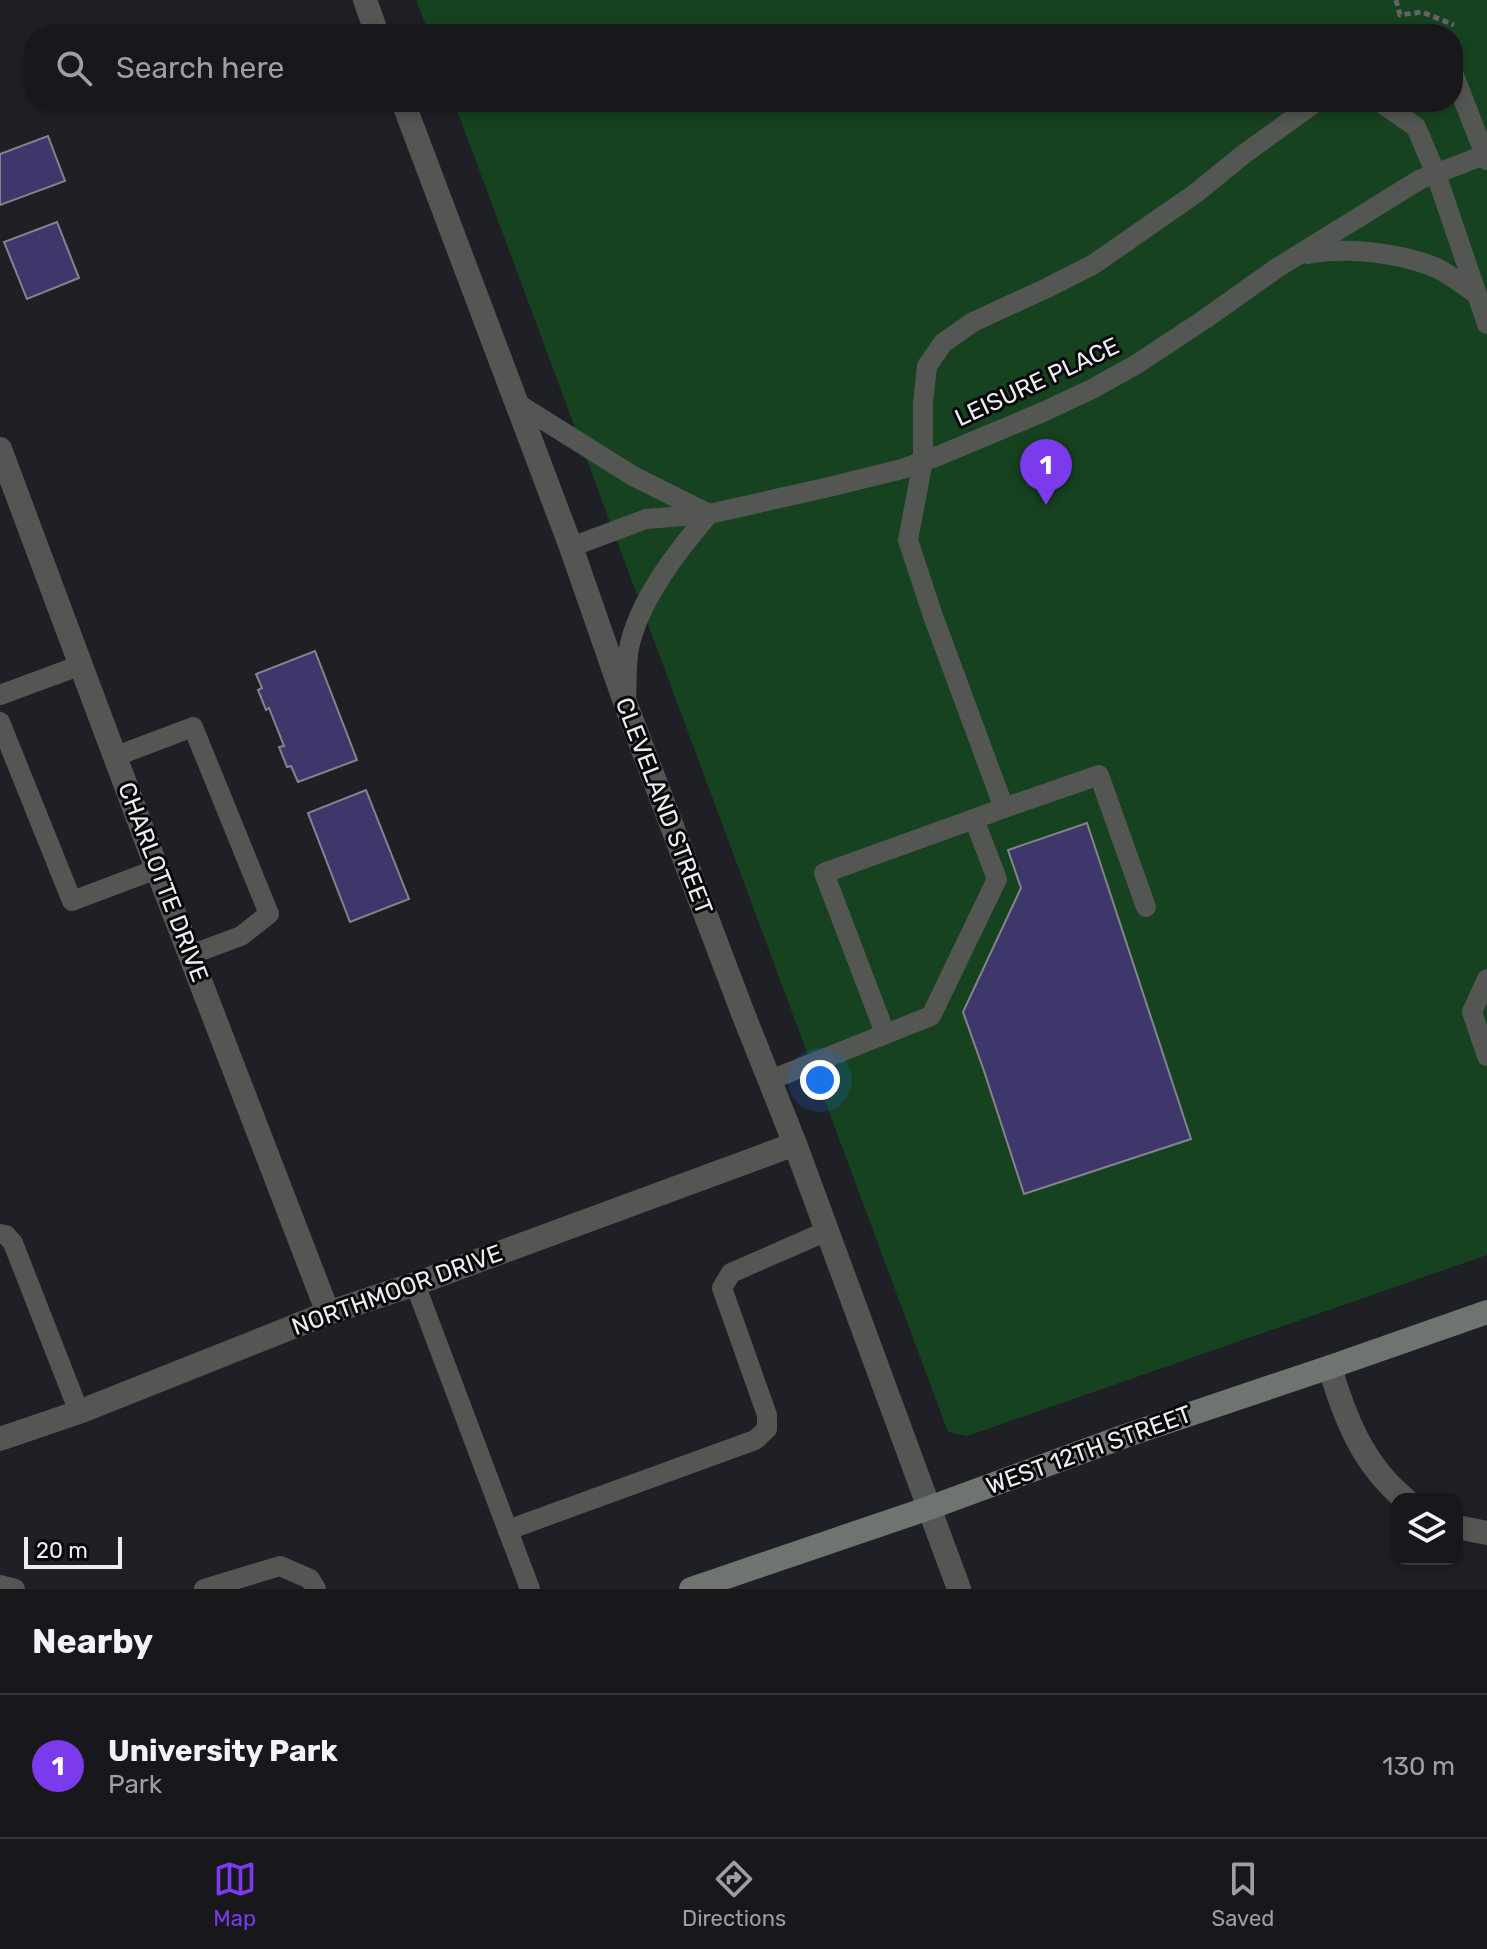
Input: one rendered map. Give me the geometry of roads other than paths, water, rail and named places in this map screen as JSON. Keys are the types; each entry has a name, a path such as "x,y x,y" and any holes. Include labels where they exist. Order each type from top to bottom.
{"main road":[{"name":"WEST 12TH STREET","path":"691,1589 1487,1312"}],"street":[{"path":"365,0 373,24"},
{"name":"CLEVELAND STREET","path":"407,112 959,1589"},
{"name":"CHARLOTTE DRIVE","path":"0,449 328,1313"},
{"name":"NORTHMOOR DRIVE","path":"0,1439 79,1412 328,1313 795,1144"},
{"path":"1330,1367 1340,1401 1357,1440 1380,1474 1399,1493"},
{"path":"1463,1528 1487,1533"}],"lane":[{"name":"LEISURE PLACE","path":"571,547 646,519 709,514 902,469 1043,412 1104,383 1205,319 1277,268 1419,180 1486,156 1463,98"},
{"path":"1004,808 908,540 923,461 923,403 927,366 943,343 973,322 1094,264 1196,193 1302,112"},
{"path":"1394,112 1416,127 1436,174 1487,324"},
{"path":"1299,255 1325,250 1373,251 1422,262 1475,293"},
{"path":"515,402 633,476 709,514 683,544 643,609 629,648 626,705"},
{"path":"0,695 81,665"},
{"path":"0,722 72,901 157,869"},
{"path":"116,756 193,727 269,914 241,936 190,955"},
{"path":"885,1033 824,873 1099,775 1146,907"},
{"path":"770,1080 931,1016 997,879 974,819"},
{"path":"1487,979 1481,1002 1472,1012 1487,1056"},
{"path":"508,1530 755,1440 767,1429 767,1415 722,1288 731,1273 827,1231"},
{"path":"0,1234 6,1235 13,1243 79,1412"},
{"path":"415,1284 530,1589"},
{"path":"204,1589 280,1566 310,1579 316,1589"},
{"path":"0,1585 15,1589"}],"place":[{"name":"University Park","path":"1046,505"}]}
